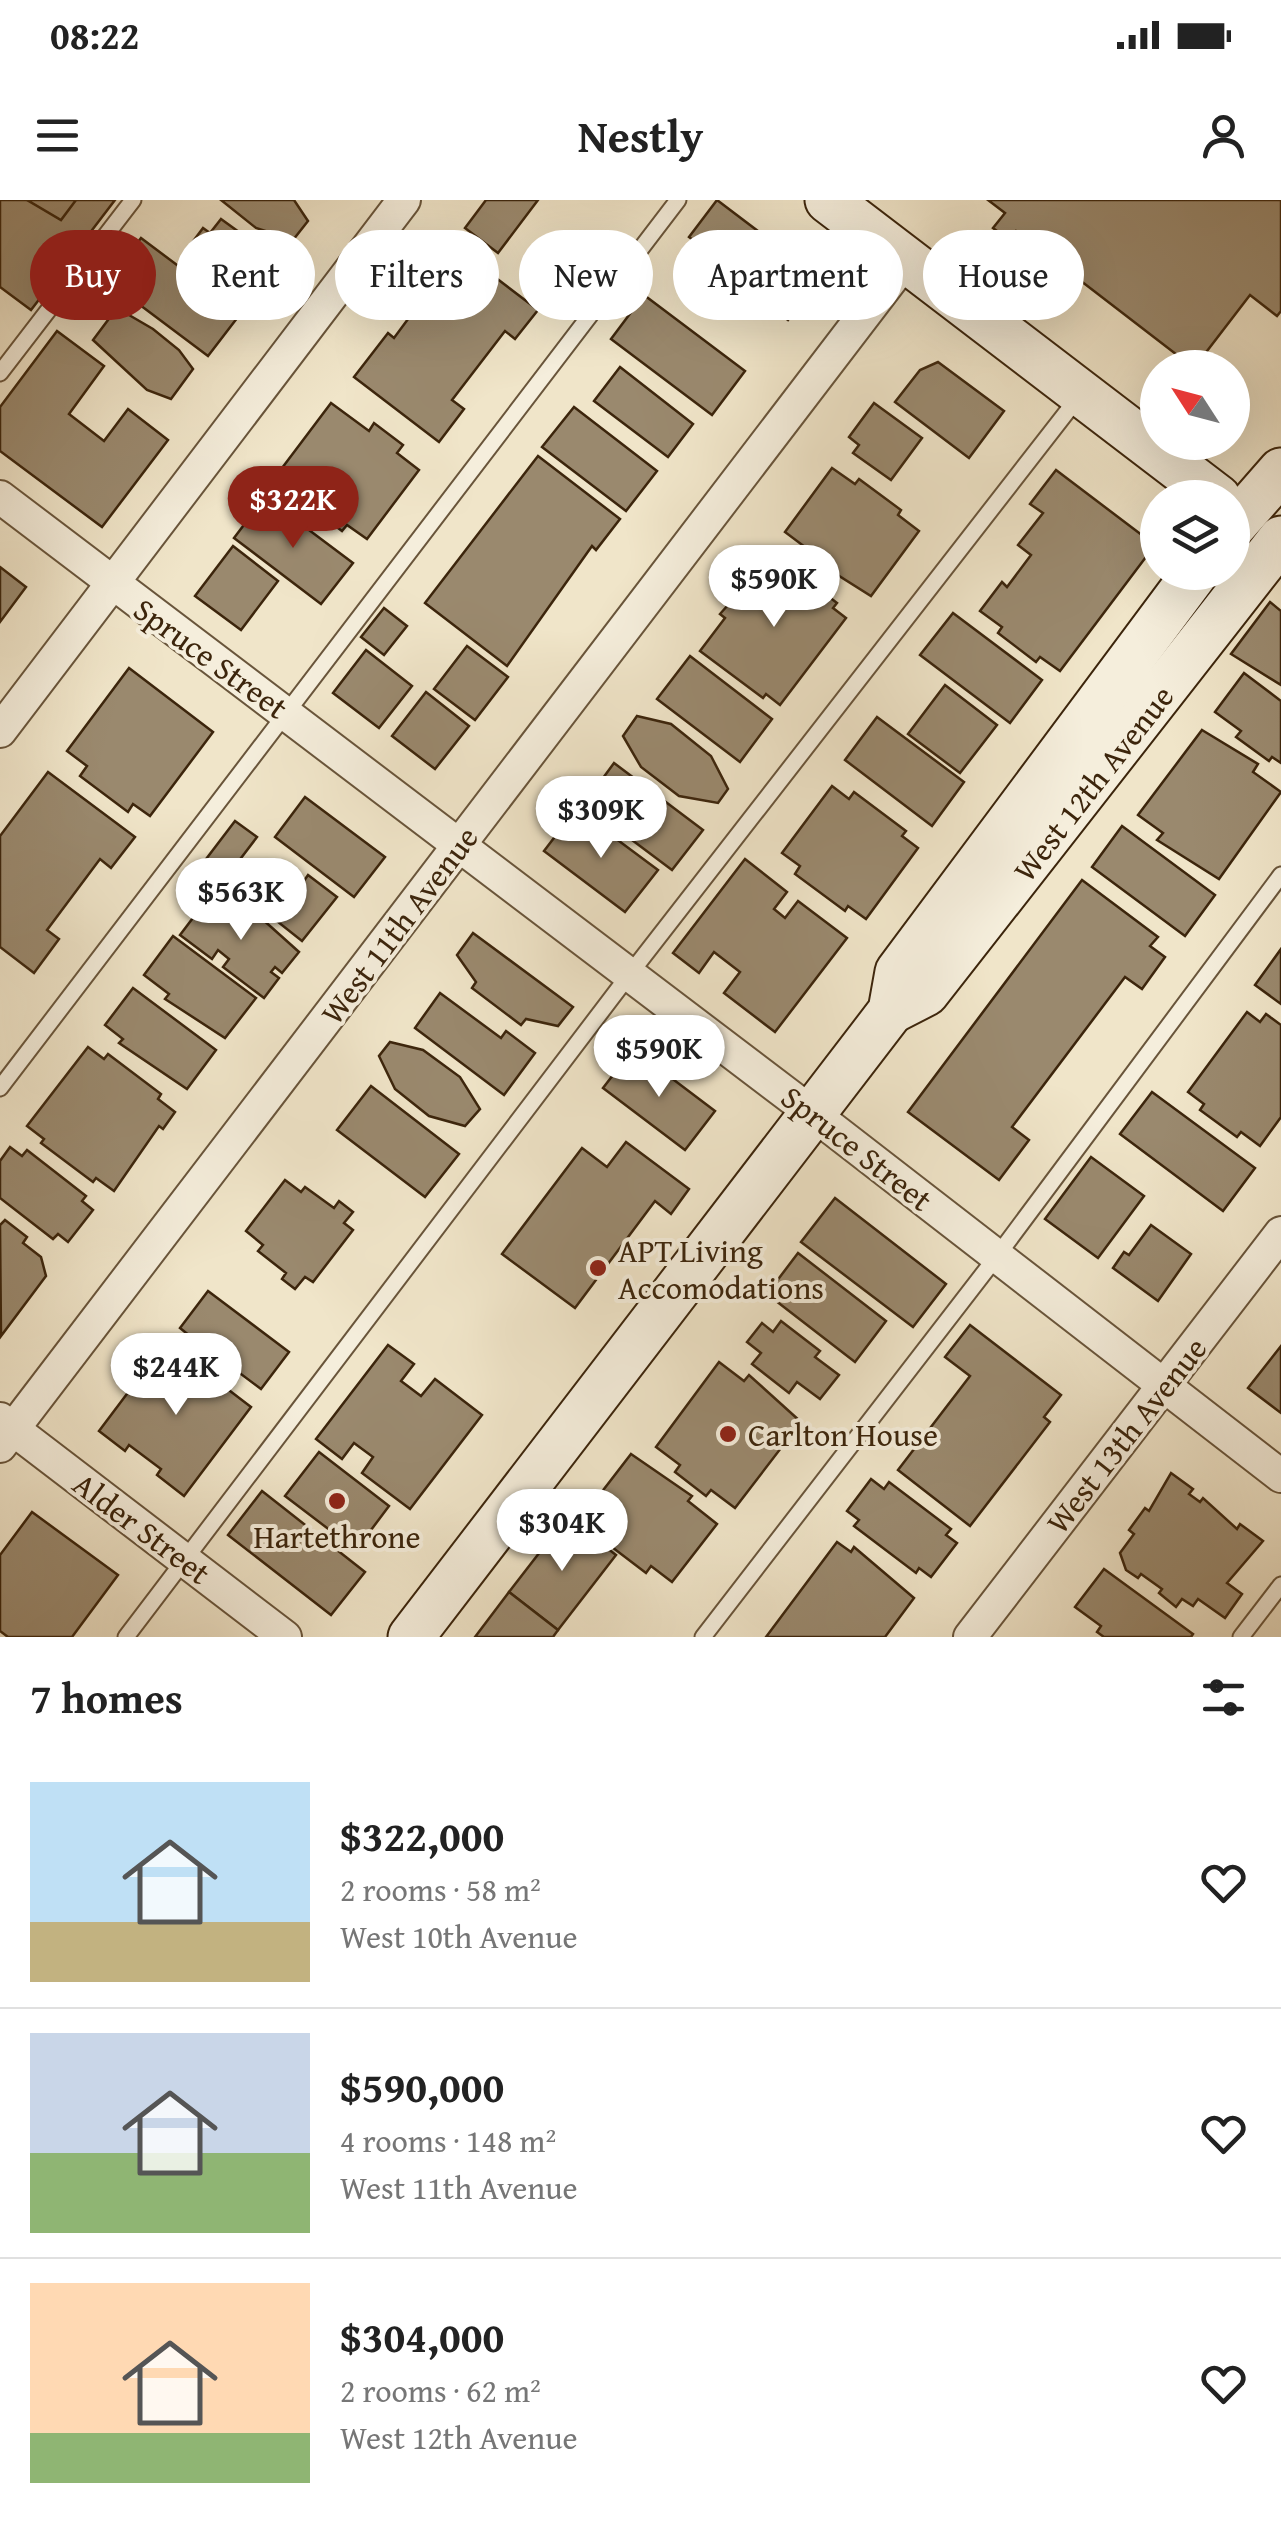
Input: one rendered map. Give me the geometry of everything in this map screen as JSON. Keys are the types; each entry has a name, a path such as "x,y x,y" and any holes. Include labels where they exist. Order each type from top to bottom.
{"street":[{"path":"0,732 404,200"},
{"path":"828,200 1083,391 1191,480"},
{"name":"West 11th Avenue","path":"4,1431 460,846 906,260"},
{"path":"1250,497 1281,470"},
{"name":"Spruce Street","path":"0,497 812,1113 1281,1476"},
{"path":"1250,525 1280,543"},
{"name":"West 12th Avenue","path":"890,1010 926,993 1280,543"},
{"name":"West 12th Avenue","path":"411,1637 890,1010 898,972 1183,590"},
{"name":"West 13th Avenue","path":"970,1637 1281,1233"},
{"name":"Alder Street","path":"4,1431 285,1637"}],"lane":[{"path":"0,373 133,200"},
{"path":"0,1088 678,200"},
{"path":"126,1637 629,974 1083,391"},
{"path":"702,1637 997,1256 1281,876"},
{"path":"1240,1637 1281,1585"}],"building":[{"path":"0,200 115,200 92,230 30,230 30,309 0,287"},
{"path":"27,200 76,200 61,220"},
{"path":"221,200 294,200 308,221 301,230 256,228"},
{"path":"486,200 538,200 499,252 499,230 465,228"},
{"path":"717,200 757,230 694,230"},
{"path":"988,200 1281,200 1281,311 1277,316 1250,295 1208,350 1171,350 1084,283 1084,230 996,230 993,228 1005,213"},
{"path":"221,219 236,230 212,230"},
{"path":"156,249 176,264 176,320 236,320 208,356 156,317"},
{"path":"499,280 519,295 519,320 530,320 515,339 505,331 452,400 464,409 439,442 354,377 388,333 394,338 407,320 499,320"},
{"path":"653,302 745,371 712,415 611,339 625,320 653,320"},
{"path":"108,320 138,320 179,350 193,369 171,399 147,390 93,340"},
{"path":"57,331 104,366 69,414 104,441 128,409 168,440 102,527 0,451 0,407"},
{"path":"938,362 1004,411 969,458 895,402 920,370"},
{"path":"620,367 693,424 668,457 594,401"},
{"path":"331,403 369,431 374,423 403,445 397,453 419,470 367,539 347,525 342,531 309,506 314,499 279,472"},
{"path":"874,403 922,438 891,480 853,453 859,445 849,437"},
{"path":"574,407 657,471 626,511 542,447"},
{"path":"538,456 620,519 596,550 592,546 507,666 425,603"},
{"path":"832,468 855,484 859,479 901,510 898,515 919,531 871,596 806,555 809,550 785,532"},
{"path":"1056,470 1140,534 1140,565 1060,671 1040,657 1036,662 998,633 1002,627 980,611 1002,582 1007,587 1031,555 1018,545 1043,513 1030,504"},
{"path":"265,497 353,563 321,604 234,538"},
{"path":"233,546 278,581 241,630 195,596"},
{"path":"773,554 837,603 833,608 846,618 780,705 766,694 763,698 700,651 725,618 720,614"},
{"path":"0,567 26,587 0,622"},
{"path":"1270,602 1281,611 1281,685 1231,654"},
{"path":"384,608 407,626 384,655 361,637"},
{"path":"953,613 1042,680 1010,723 920,655"},
{"path":"467,646 508,677 475,720 434,689"},
{"path":"366,650 412,686 379,728 333,693"},
{"path":"690,656 772,719 740,762 657,699"},
{"path":"129,668 213,732 150,816 133,804 128,812 80,776 87,766 67,751"},
{"path":"1244,673 1281,701 1281,763 1272,757 1269,761 1236,737 1241,731 1215,712"},
{"path":"945,685 997,725 960,773 908,734"},
{"path":"426,692 469,726 435,769 392,736"},
{"path":"637,716 671,724 711,756 728,789 718,803 679,796 641,767 623,736"},
{"path":"877,717 964,782 932,826 845,760"},
{"path":"1202,730 1258,764 1253,772 1281,792 1219,879 1157,840 1163,833 1138,815"},
{"path":"614,763 703,830 672,870 584,804"},
{"path":"48,772 135,837 111,868 100,859 47,930 59,939 34,973 0,947 0,836"},
{"path":"832,786 849,799 854,792 906,831 902,836 918,848 866,919 848,906 845,911 795,874 800,866 782,853"},
{"path":"305,797 385,857 354,897 275,837"},
{"path":"576,809 658,870 625,912 544,851"},
{"path":"235,821 257,837 222,883 200,867"},
{"path":"1122,826 1215,895 1185,936 1092,867"},
{"path":"745,859 787,892 774,909 785,918 798,901 847,938 775,1032 724,993 740,972 714,952 699,973 673,953"},
{"path":"308,875 337,897 302,941 273,918 293,883 299,888"},
{"path":"1082,880 1158,937 1150,946 1165,957 1142,989 1125,977 1012,1127 1029,1140 999,1180 908,1112"},
{"path":"225,890 241,903 237,906 256,921 260,917 299,952 282,973 275,967 271,972 279,978 264,998 223,967 229,959 218,950 212,959 180,935 205,902 212,907"},
{"path":"473,933 573,1007 558,1026 526,1019 521,1025 472,988 476,982 457,955"},
{"path":"173,936 256,998 225,1038 165,999 169,994 144,975"},
{"path":"1281,949 1281,1004 1255,985"},
{"path":"133,988 216,1050 187,1089 119,1043 123,1039 105,1025"},
{"path":"440,993 501,1038 506,1031 535,1053 504,1095 415,1028"},
{"path":"1247,1012 1260,1022 1266,1014 1281,1025 1281,1117 1260,1146 1241,1132 1237,1137 1200,1110 1204,1104 1188,1092"},
{"path":"390,1042 423,1050 460,1077 480,1109 465,1126 429,1116 395,1089 379,1056"},
{"path":"88,1047 104,1059 108,1054 161,1094 158,1099 175,1112 163,1129 159,1126 114,1191 96,1178 93,1182 41,1143 44,1139 27,1126"},
{"path":"633,1049 715,1111 685,1150 603,1088"},
{"path":"371,1086 459,1154 425,1197 337,1130"},
{"path":"1152,1092 1255,1168 1223,1211 1120,1134"},
{"path":"626,1142 689,1189 671,1214 655,1201 575,1308 502,1254 582,1148 607,1167"},
{"path":"10,1147 22,1156 27,1150 86,1196 82,1201 93,1210 68,1242 58,1234 53,1239 0,1198 0,1161"},
{"path":"1091,1157 1144,1196 1098,1258 1045,1219"},
{"path":"285,1180 301,1192 305,1187 334,1208 339,1201 353,1212 344,1223 353,1230 313,1282 305,1277 295,1289 282,1279 286,1273 258,1251 263,1245 246,1231"},
{"path":"835,1198 946,1284 913,1327 801,1242"},
{"path":"5,1220 27,1237 23,1243 41,1257 46,1276 1,1336 0,1225"},
{"path":"1151,1225 1191,1254 1158,1301 1113,1268 1124,1252 1129,1255"},
{"path":"798,1253 886,1321 855,1362 767,1294"},
{"path":"208,1291 289,1352 261,1389 237,1371 231,1376 202,1354 206,1349 180,1328"},
{"path":"781,1321 820,1351 815,1357 839,1375 820,1399 797,1382 789,1393 752,1364 761,1353 747,1342 762,1323 773,1332"},
{"path":"970,1325 1061,1395 1044,1417 1050,1422 970,1526 898,1470 970,1376 945,1357"},
{"path":"166,1342 251,1407 184,1496 157,1475 161,1469 129,1445 125,1451 99,1431"},
{"path":"388,1345 414,1364 401,1381 421,1396 435,1379 482,1415 410,1509 362,1473 373,1457 354,1443 342,1459 316,1439"},
{"path":"1281,1346 1281,1413 1248,1388"},
{"name":"Carlton House","path":"719,1362 744,1381 749,1375 801,1422 735,1508 711,1490 706,1496 675,1472 680,1465 656,1447"},
{"name":"Hartethrone","path":"319,1452 389,1506 356,1550 285,1496"},
{"path":"631,1454 692,1496 688,1501 717,1524 672,1582 651,1566 646,1573 604,1541 609,1534 584,1515"},
{"path":"1171,1473 1193,1489 1189,1494 1200,1502 1203,1498 1237,1529 1240,1524 1263,1541 1227,1583 1242,1594 1225,1618 1198,1599 1193,1606 1182,1599 1176,1607 1159,1593 1162,1589 1141,1574 1138,1578 1126,1570 1120,1553 1134,1534 1129,1530 1145,1508 1149,1511"},
{"path":"871,1479 884,1489 889,1482 951,1529 946,1535 957,1543 931,1577 919,1568 916,1573 854,1526 859,1520 847,1511"},
{"path":"262,1491 365,1572 331,1615 228,1535"},
{"path":"32,1512 118,1575 72,1637 8,1637 0,1631 0,1555"},
{"path":"567,1517 616,1555 558,1630 509,1592"},
{"path":"837,1542 851,1552 854,1547 914,1598 885,1637 766,1637"},
{"path":"1104,1569 1193,1634 1191,1637 1104,1637 1097,1632 1101,1626 1075,1607"},
{"path":"509,1592 558,1630 553,1637 475,1637"}],"place":[{"name":"APT Living Accomodations","path":"598,1268"},
{"name":"Carlton House","path":"728,1434"},
{"name":"Hartethrone","path":"337,1501"}]}
